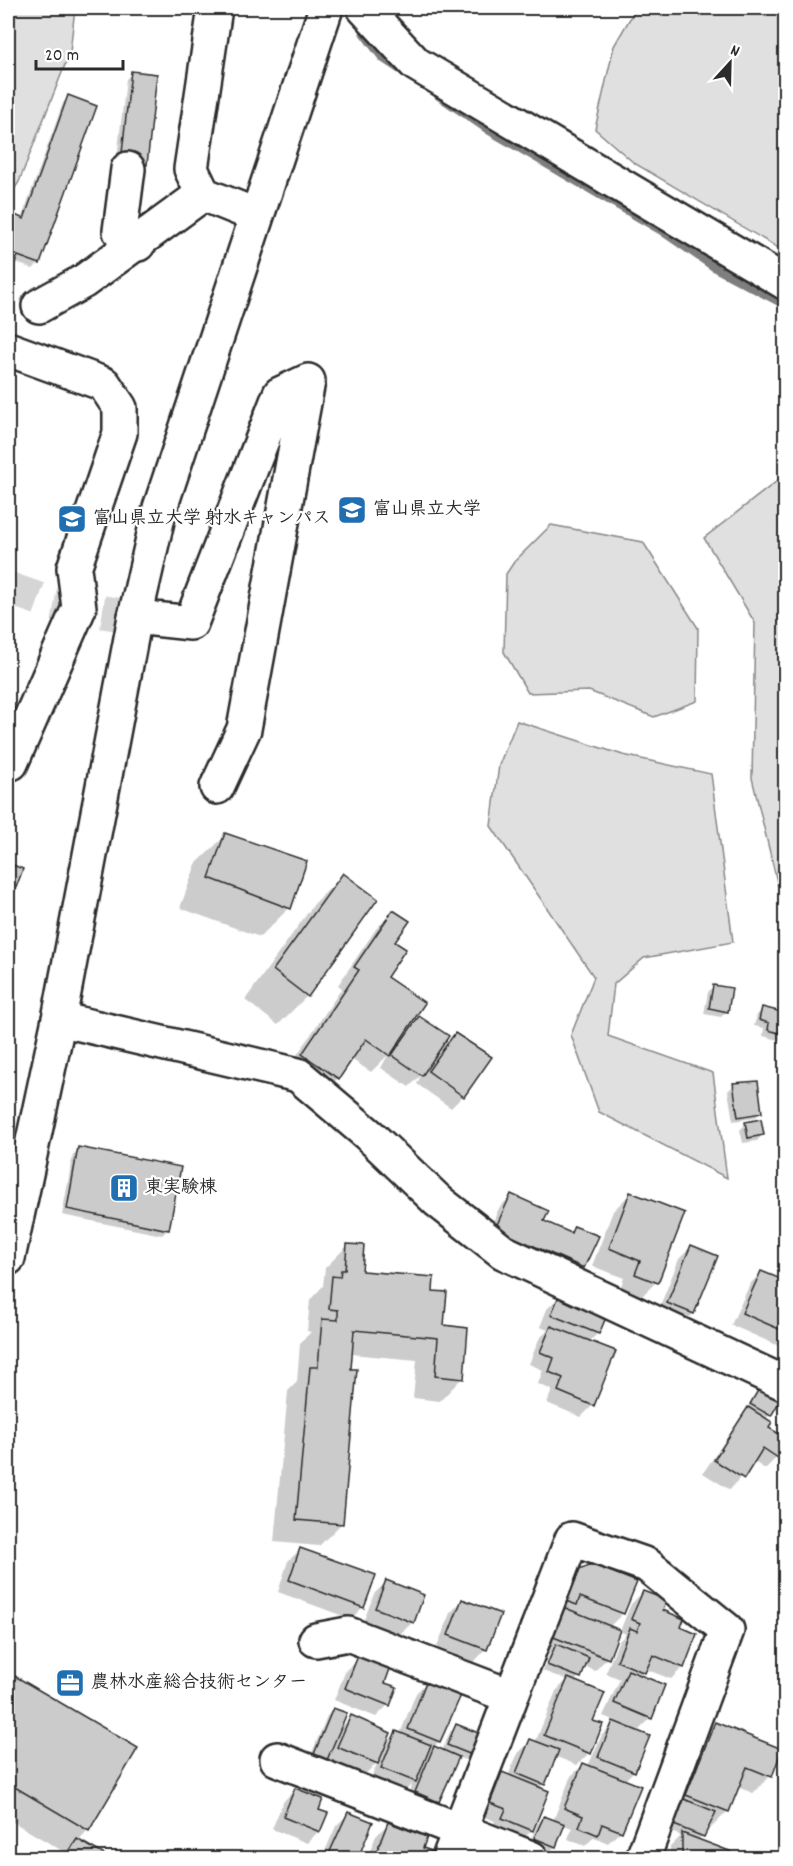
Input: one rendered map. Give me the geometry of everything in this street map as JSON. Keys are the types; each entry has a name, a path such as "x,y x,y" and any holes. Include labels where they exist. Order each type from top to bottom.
{"street":[{"path":"215,8 191,169 203,194 255,215"},
{"path":"8,1258 59,1019 135,617 160,508 255,215 326,8"},
{"path":"364,8 416,64 786,283"},
{"path":"128,170 120,231 138,244"},
{"path":"39,306 84,281 138,244 203,194"},
{"path":"8,349 104,384 120,408 120,433 74,568 79,608 11,763 8,764"},
{"path":"135,617 191,623 280,394 308,381 244,729 217,787"},
{"path":"59,1019 298,1075 369,1135 438,1201 503,1252 786,1384"},
{"path":"453,1844 572,1539 647,1564 727,1630 643,1858"},
{"path":"316,1640 348,1634 510,1696"},
{"path":"277,1759 453,1844 531,1858"}],"shaded area":[{"path":"8,8 75,8 70,52 19,182 8,199"},
{"path":"636,8 785,8 785,252 634,163 595,129 614,46"},
{"path":"781,478 785,478 785,915 752,778 755,623 704,538"},
{"path":"551,525 643,542 698,628 697,701 654,717 589,691 528,693 504,652 506,574 514,562"},
{"path":"517,721 623,755 711,774 733,942 644,958 614,984 608,1036 713,1073 727,1178 599,1112 571,1035 594,977 491,826 499,765"}],"building":[{"path":"131,71 157,74 147,165 121,162"},
{"path":"68,95 97,106 40,264 18,256 15,263 8,259 8,229 13,214 24,219"},
{"path":"225,833 307,861 291,909 209,878"},
{"path":"8,863 23,869 14,893 8,891"},
{"path":"343,873 378,899 308,997 273,970"},
{"path":"393,910 410,921 395,942 406,949 387,977 425,1003 390,1056 366,1039 339,1079 302,1054 359,970 354,967"},
{"path":"713,985 732,988 728,1012 709,1008"},
{"path":"762,1007 786,1013 786,1035 768,1030 769,1023 759,1020"},
{"path":"419,1016 449,1036 422,1076 392,1055"},
{"path":"455,1033 492,1057 464,1097 428,1071"},
{"path":"758,1081 762,1113 738,1117 733,1083"},
{"path":"761,1119 764,1135 748,1138 745,1122"},
{"name":"東実験棟","path":"78,1147 181,1167 169,1230 67,1209"},
{"path":"630,1192 685,1213 658,1283 635,1274 640,1261 609,1248"},
{"path":"511,1194 549,1211 544,1221 571,1233 574,1226 599,1236 584,1268 495,1229"},
{"path":"347,1244 364,1245 362,1271 434,1277 433,1291 447,1292 444,1325 468,1328 464,1379 435,1376 438,1338 354,1330 351,1369 357,1369 343,1524 296,1520 310,1367 318,1367 322,1319 338,1320 338,1310 329,1309 332,1276 340,1277 341,1270 345,1270"},
{"path":"691,1245 718,1256 694,1314 667,1303"},
{"path":"761,1271 786,1281 786,1332 742,1313"},
{"path":"559,1296 607,1315 599,1334 551,1315"},
{"path":"551,1326 616,1351 594,1406 558,1391 563,1378 549,1372 554,1358 540,1352"},
{"path":"760,1387 781,1399 771,1416 750,1404"},
{"path":"748,1407 772,1422 769,1428 786,1438 786,1447 778,1458 763,1448 744,1479 714,1460"},
{"path":"300,1548 376,1575 364,1608 289,1580"},
{"path":"592,1564 637,1582 624,1614 580,1597 577,1605 566,1601 579,1569"},
{"path":"386,1580 424,1595 414,1623 375,1608"},
{"path":"643,1591 667,1600 663,1610 684,1619 681,1627 697,1634 684,1668 653,1655 645,1673 617,1661 630,1628 637,1631 640,1623 631,1619"},
{"path":"462,1599 501,1614 487,1650 448,1635"},
{"path":"563,1607 620,1630 609,1659 551,1636"},
{"path":"556,1644 589,1658 581,1678 547,1665"},
{"path":"358,1656 390,1669 385,1683 397,1687 390,1706 345,1688"},
{"path":"628,1670 665,1685 652,1719 614,1703"},
{"path":"8,1672 138,1748 89,1831 8,1783"},
{"path":"568,1678 605,1693 593,1721 603,1724 591,1754 544,1735"},
{"path":"427,1679 462,1693 440,1742 408,1729"},
{"path":"333,1708 347,1713 327,1760 314,1754"},
{"path":"351,1715 391,1733 378,1764 337,1747"},
{"path":"613,1721 650,1736 635,1772 598,1757"},
{"path":"715,1722 782,1749 772,1777 747,1767 729,1812 686,1795"},
{"path":"456,1724 481,1734 472,1755 447,1745"},
{"path":"396,1731 431,1745 416,1782 381,1768"},
{"path":"530,1739 559,1750 545,1785 516,1773"},
{"path":"434,1746 459,1757 439,1802 415,1792"},
{"path":"583,1763 641,1786 622,1832 602,1824 598,1835 579,1827 583,1816 564,1808"},
{"path":"502,1772 549,1791 533,1831 502,1818 506,1809 490,1803"},
{"path":"295,1788 323,1799 319,1810 328,1813 320,1832 283,1817"},
{"path":"684,1799 716,1812 704,1837 674,1825"},
{"path":"348,1812 373,1822 358,1858 327,1858"},
{"path":"544,1816 565,1824 556,1847 534,1838"},
{"path":"388,1822 427,1837 423,1848 435,1852 432,1858 374,1858"},
{"path":"682,1833 732,1852 729,1858 682,1858"},
{"path":"77,1839 110,1858 65,1858"}],"waterway":[{"path":"364,33 383,58 404,72"},
{"path":"438,95 489,130 661,230 716,268 786,305"}],"tunnel":[{"path":"8,588 53,604 135,617"}],"place":[{"name":"富山県立大学","path":"352,510"},
{"name":"富山県立大学 射水キャンパス","path":"72,519"},
{"name":"東実験棟","path":"124,1188"},
{"name":"農林水産総合技術センター","path":"70,1683"}]}
